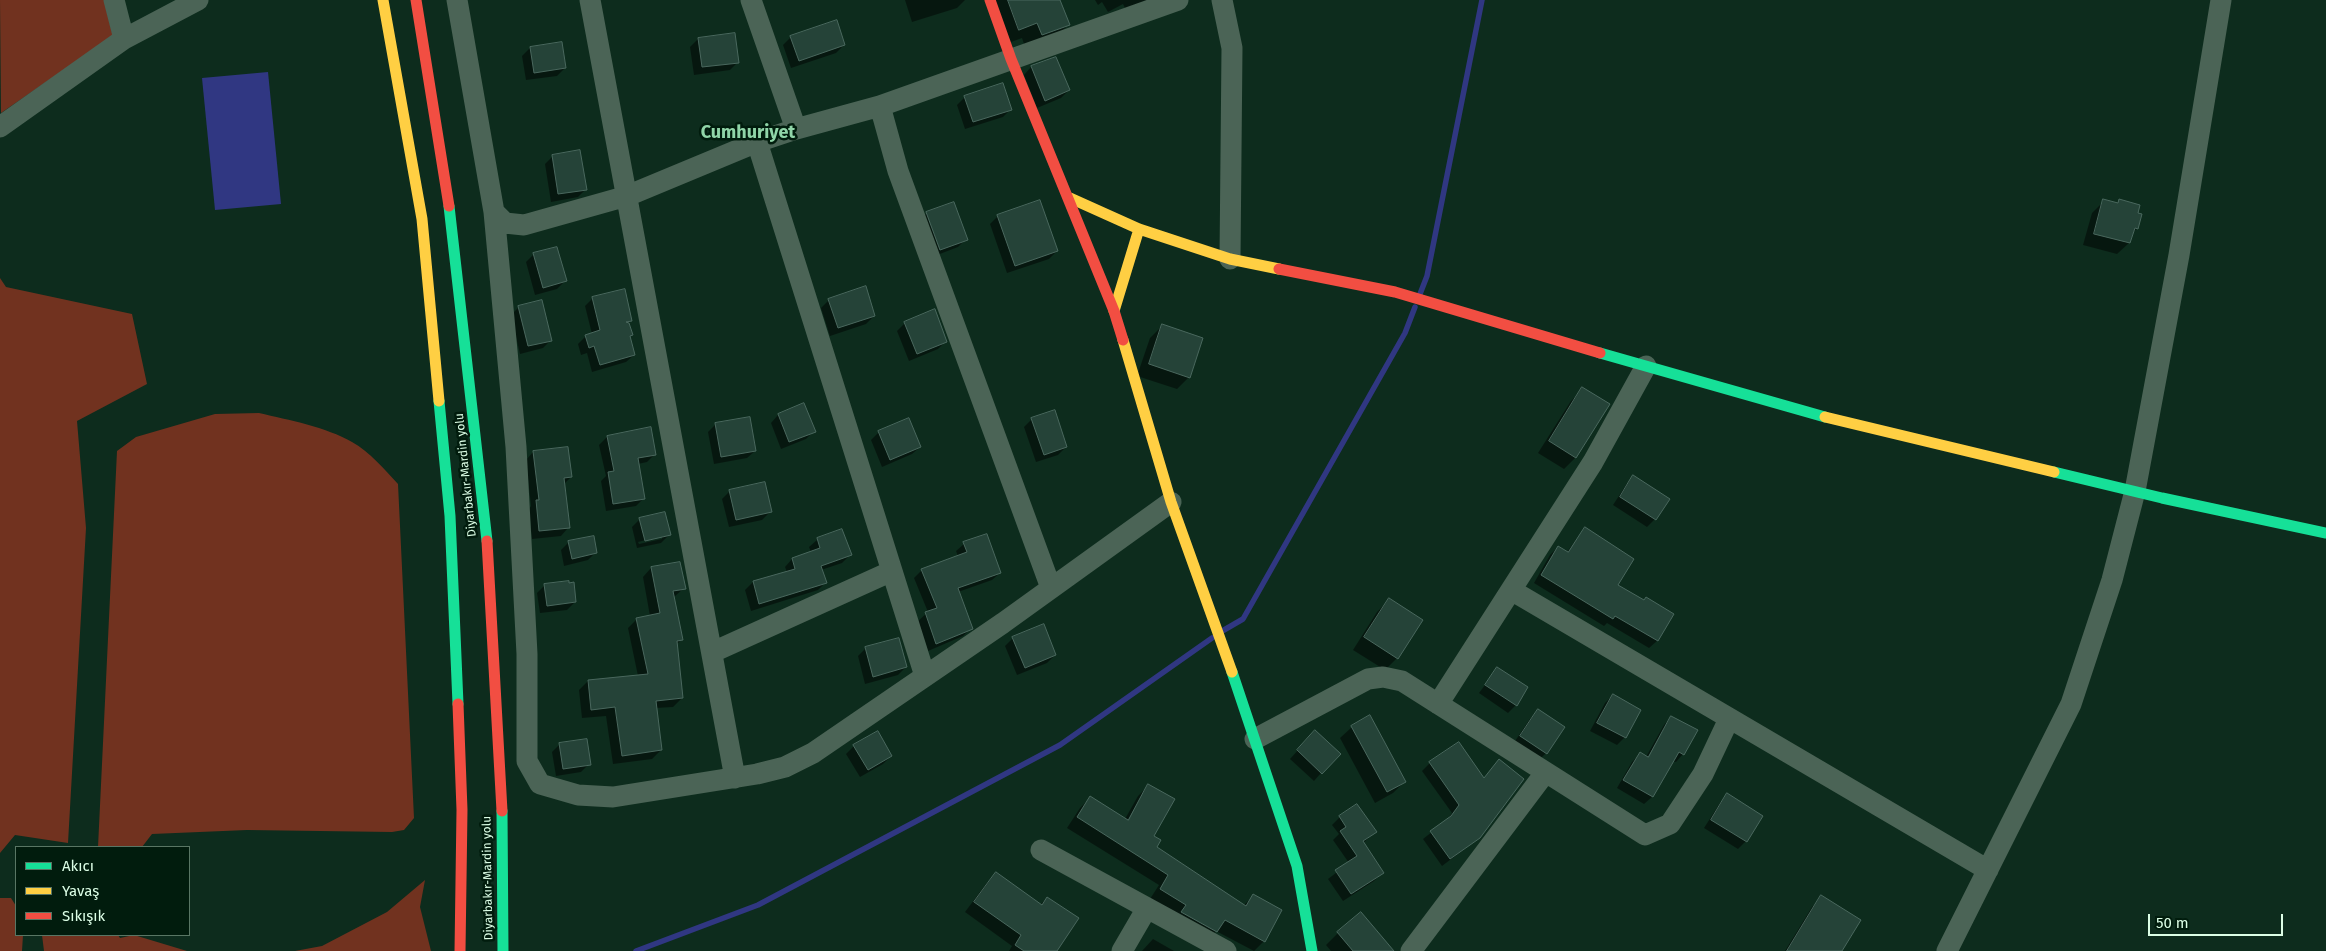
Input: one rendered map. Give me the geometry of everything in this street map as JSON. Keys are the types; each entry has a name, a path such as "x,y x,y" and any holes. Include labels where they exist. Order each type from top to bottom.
{"main road":[{"name":"Diyarbakır-Mardin yolu","path":"383,0 422,219 450,516 462,810 460,951"},
{"name":"Diyarbakır-Mardin yolu","path":"416,0 449,204 487,541 502,810 503,951"},
{"path":"990,0 1011,59 1070,198 1114,311 1171,502 1228,659 1297,866 1312,951"},
{"path":"1070,198 1139,229 1230,259 1395,292 1793,410 2135,491 2326,533"},
{"path":"1114,311 1139,229"}],"street":[{"path":"114,0 124,39"},
{"path":"0,127 124,39 198,0"},
{"path":"456,0 494,212 516,447 527,654 527,761 540,784 578,795 612,797 735,778 785,767 813,753 926,676 1171,502"},
{"path":"590,0 735,778"},
{"path":"751,0 796,129"},
{"path":"494,212 505,223 524,225 626,196 757,142 796,129 880,106 1178,0"},
{"path":"1222,0 1232,48 1230,259"},
{"path":"1947,951 2071,704 2112,580 2135,491 2177,264 2221,0"},
{"path":"880,106 898,171 1051,588"},
{"path":"757,142 926,676"},
{"path":"1438,704 1593,462 1646,366"},
{"path":"712,652 892,571"},
{"path":"1511,590 1988,870"},
{"path":"1255,739 1368,679 1383,677 1402,681 1645,835 1651,834 1670,824 1702,774 1729,719"},
{"path":"1411,951 1545,773"},
{"path":"1041,850 1226,951"},
{"path":"1122,951 1148,908"}],"shaded area":[{"path":"0,0 104,0 113,36 1,113"},
{"path":"268,72 281,204 215,210 202,78"},
{"path":"0,278 6,287 132,314 147,384 77,421 86,528 68,843 15,835 0,853"},
{"path":"259,413 307,424 331,432 352,442 365,451 398,484 414,818 404,830 392,832 247,830 152,834 143,846 98,846 117,451 136,437 215,414"},
{"path":"425,880 420,907 431,951 295,951 322,946 387,912"},
{"path":"0,898 11,898 15,904 15,936 23,936 22,951 0,951"},
{"path":"42,936 119,936 120,938 137,936 187,951 44,951"}],"building":[{"path":"1008,0 1060,0 1070,25 1042,35 1037,23 1019,30"},
{"path":"837,20 845,45 799,61 790,36"},
{"path":"735,33 739,63 702,67 698,38"},
{"path":"562,42 566,68 534,73 530,47"},
{"path":"1056,57 1070,90 1045,101 1031,66"},
{"path":"1003,83 1012,110 973,122 964,96"},
{"path":"580,150 587,190 558,194 552,155"},
{"path":"2103,199 2118,203 2119,199 2140,205 2138,213 2142,214 2138,229 2135,228 2130,243 2094,234"},
{"path":"1040,200 1058,251 1015,266 997,215"},
{"path":"954,202 968,240 940,250 926,212"},
{"path":"557,247 567,281 543,288 533,253"},
{"path":"866,286 875,316 838,328 828,299"},
{"path":"625,289 632,321 626,322 629,323 633,335 630,336 635,355 600,365 594,346 589,348 585,335 600,330 592,297"},
{"path":"542,300 552,341 528,346 518,306"},
{"path":"935,309 947,342 917,354 904,322"},
{"path":"1162,324 1203,338 1190,378 1149,364"},
{"path":"1582,387 1610,404 1576,458 1549,441"},
{"path":"804,403 816,432 789,442 778,414"},
{"path":"1055,410 1067,447 1044,455 1031,418"},
{"path":"750,417 756,451 721,457 715,423"},
{"path":"909,418 921,447 890,460 878,431"},
{"path":"651,427 656,455 638,458 645,499 613,504 608,472 614,471 607,436"},
{"path":"568,447 572,477 564,478 570,528 539,531 536,500 539,500 533,451"},
{"path":"1633,475 1670,499 1656,520 1620,497"},
{"path":"765,482 772,512 736,520 729,490"},
{"path":"665,512 671,535 645,541 639,518"},
{"path":"1585,527 1634,559 1618,585 1644,600 1646,597 1674,614 1658,641 1615,616 1613,619 1541,575 1558,546 1568,552"},
{"path":"842,529 852,555 821,566 827,583 759,604 753,581 795,569 792,558 820,548 817,538"},
{"path":"987,534 1001,573 958,588 973,629 936,644 925,612 937,608 921,569 967,552 963,542"},
{"path":"594,536 597,553 572,559 568,541"},
{"path":"680,562 686,589 673,591 683,640 677,641 683,698 656,701 662,750 622,756 615,707 591,710 588,680 648,674 636,618 660,613 651,567"},
{"path":"569,581 569,583 574,582 576,602 547,606 544,584"},
{"path":"1389,598 1423,620 1398,659 1364,637"},
{"path":"1044,624 1056,655 1025,668 1012,637"},
{"path":"899,638 907,667 873,677 865,647"},
{"path":"1497,667 1528,687 1517,706 1485,685"},
{"path":"1613,694 1641,710 1626,738 1597,723"},
{"path":"1538,709 1565,727 1547,754 1520,736"},
{"path":"1370,715 1406,782 1387,792 1351,726"},
{"path":"1671,716 1698,730 1684,755 1679,752 1653,797 1623,780 1640,752 1648,757"},
{"path":"1315,730 1341,754 1322,774 1297,750"},
{"path":"878,731 892,756 868,770 853,745"},
{"path":"587,739 591,765 563,769 559,743"},
{"path":"1459,742 1484,778 1499,759 1524,779 1480,838 1450,859 1430,831 1451,816 1459,805 1429,762"},
{"path":"1148,784 1175,799 1154,836 1161,840 1157,847 1246,906 1253,894 1282,910 1265,942 1225,920 1217,932 1181,912 1186,905 1160,889 1168,875 1077,817 1090,796 1128,820"},
{"path":"1727,793 1763,816 1747,842 1711,820"},
{"path":"1357,804 1377,832 1363,841 1384,873 1351,894 1335,870 1357,856 1340,831 1346,827 1339,816"},
{"path":"996,872 1042,905 1047,897 1079,918 1057,951 1024,951 1015,945 1021,935 974,902"},
{"path":"1821,895 1861,920 1842,951 1787,951"},
{"path":"1361,912 1394,951 1353,951 1337,932"}],"waterway":[{"path":"1420,294 1427,276 1482,0"},
{"path":"1224,630 1243,619 1405,333 1415,307"},
{"path":"636,951 758,905 1060,745 1212,638"}],"traffic: fast":[{"path":"449,206 487,541"},
{"path":"1600,353 1825,417"},
{"path":"439,401 450,516 458,704"},
{"path":"2054,472 2162,498 2326,533"},
{"path":"1232,672 1297,866 1312,951"},
{"path":"502,811 503,951"}],"traffic: slow":[{"path":"383,0 422,219 439,401"},
{"path":"1070,198 1139,229 1230,259 1279,269"},
{"path":"1114,311 1139,229"},
{"path":"1123,340 1171,502 1232,672"},
{"path":"1825,417 2054,472"}],"traffic: jam":[{"path":"416,0 449,206"},
{"path":"990,0 1011,59 1114,311 1123,340"},
{"path":"1279,269 1395,292 1600,353"},
{"path":"487,541 502,811"},
{"path":"458,704 462,810 460,951"}],"district":[{"name":"Cumhuriyet","path":"748,133"}]}
